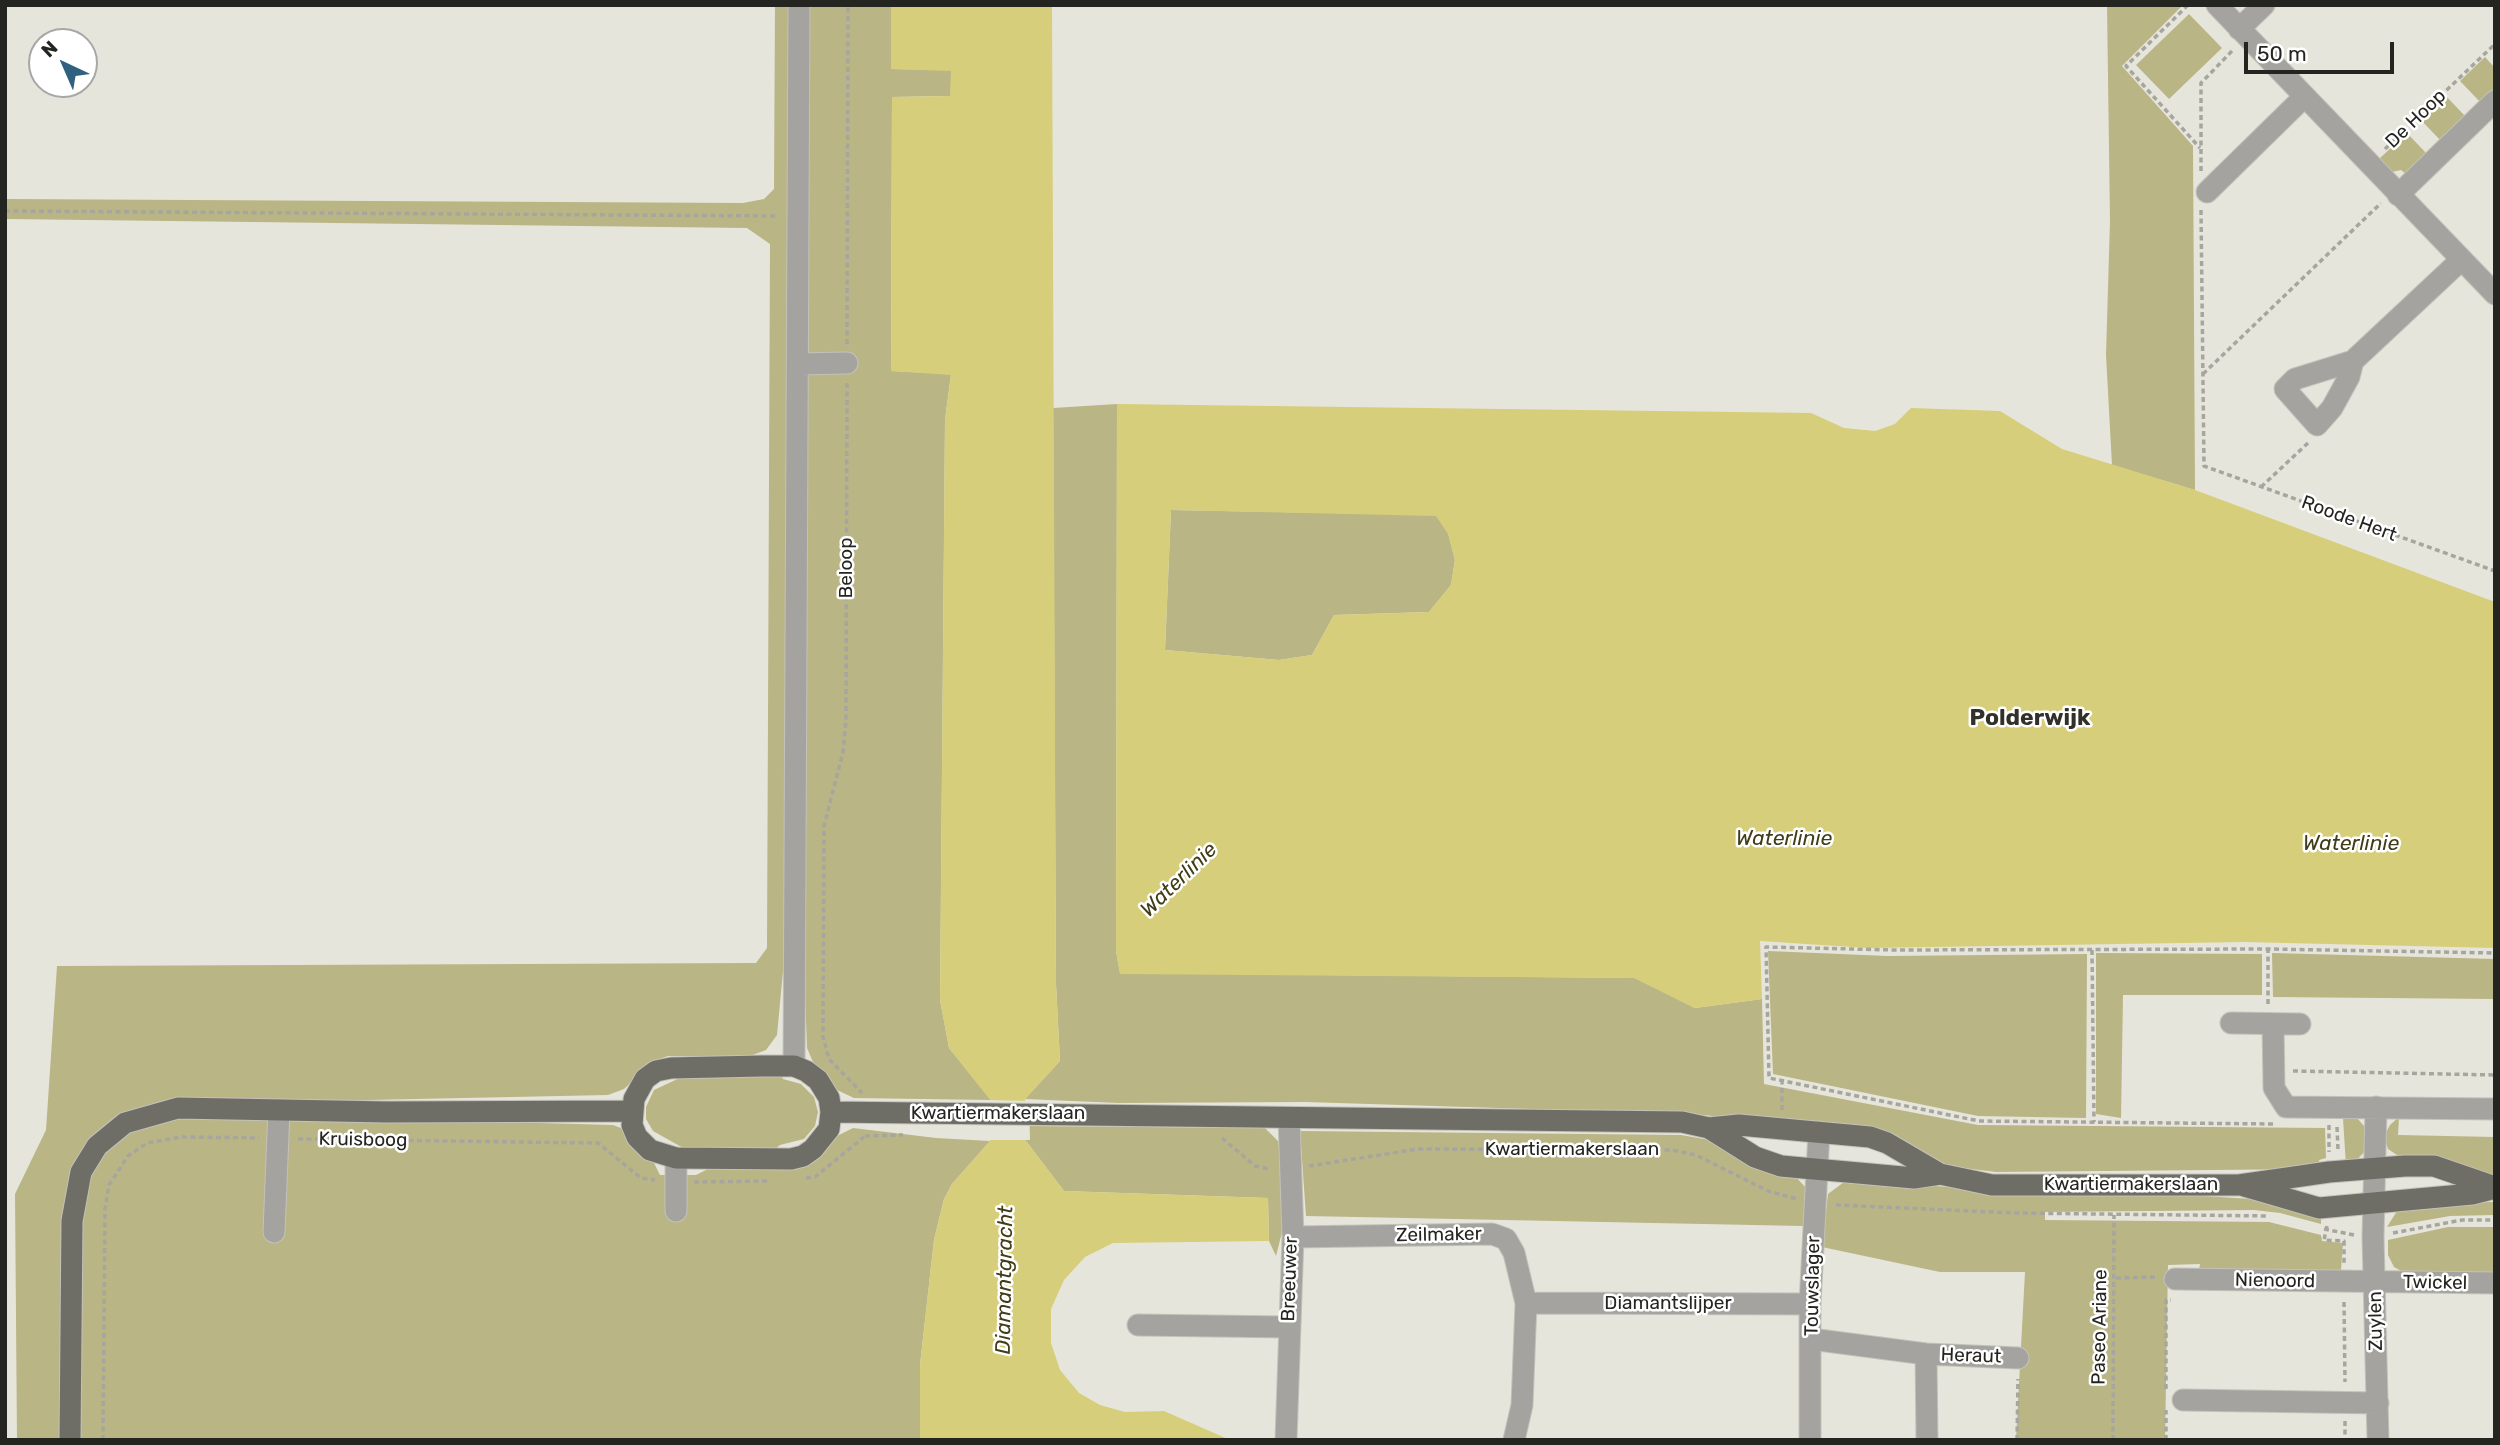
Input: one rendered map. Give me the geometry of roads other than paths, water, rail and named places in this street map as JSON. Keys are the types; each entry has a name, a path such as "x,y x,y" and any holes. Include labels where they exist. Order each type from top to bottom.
{"main road":[{"path":"794,1066 818,1080 829,1098 831,1112 829,1129 823,1139 803,1156 791,1159 676,1158 660,1154 643,1143 632,1125 632,1111 639,1087 656,1071 671,1068 794,1066"},
{"name":"Kruisboog","path":"70,1440 72,1221 81,1172 92,1154 125,1123 178,1108 632,1111"},
{"name":"Kwartiermakerslaan","path":"831,1112 1682,1122 1709,1128 1739,1125 1870,1137 1887,1143 1940,1174 1992,1185 2239,1185 2329,1172 2434,1167 2495,1187"},
{"name":"Kwartiermakerslaan","path":"1709,1128 1755,1157 1782,1166 1914,1178 1940,1174"},
{"name":"Kwartiermakerslaan","path":"2239,1185 2319,1208 2472,1194 2495,1187"}],"street":[{"path":"794,1066 799,5"},
{"path":"2217,5 2495,295"},
{"path":"2242,32 2264,5"},
{"path":"2203,194 2304,98"},
{"path":"2396,193 2495,102"},
{"path":"2353,361 2349,377 2332,408 2317,425 2285,389 2295,379 2353,361 2462,260"},
{"path":"799,364 848,363"},
{"path":"2231,1023 2300,1024"},
{"path":"2270,1024 2274,1087 2286,1107 2495,1109"},
{"path":"2374,1202 2376,1107"},
{"path":"274,1232 279,1110"},
{"name":"Breeuwer","path":"1286,1440 1293,1237 1289,1118"},
{"name":"Touwslager","path":"1810,1440 1810,1304 1819,1132"},
{"path":"676,1158 676,1211"},
{"name":"Zuylen","path":"2374,1202 2378,1440"},
{"name":"Zeilmaker","path":"1293,1237 1492,1234 1506,1239 1514,1253 1526,1303 1522,1405 1514,1440"},
{"name":"Twickel","path":"2375,1282 2495,1283"},
{"name":"Nienoord","path":"2176,1290 2344,1291 2375,1282"},
{"name":"Diamantslijper","path":"1526,1303 1810,1304"},
{"path":"1138,1325 1288,1327"},
{"name":"Heraut","path":"1811,1339 1926,1354 2018,1358"},
{"name":"Heraut","path":"1926,1354 1927,1440"},
{"path":"2183,1400 2378,1403"}],"water":[{"name":"Diamantgracht","path":"891,5 1052,5 1056,984 1060,1061 1025,1099 1026,1141 1064,1191 1268,1198 1269,1241 1113,1243 1085,1257 1064,1280 1051,1309 1051,1343 1060,1370 1079,1393 1100,1405 1125,1412 1164,1411 1230,1440 920,1440 920,1365 934,1240 944,1199 952,1184 990,1141 991,1101 949,1048 940,1000 945,420 951,375 891,371 892,97 950,96 951,71 891,69"},
{"name":"Waterlinie","path":"1117,404 1811,413 1844,428 1875,431 1895,424 1911,408 2000,411 2062,449 2195,490 2495,602 2495,948 2244,942 1868,948 1760,941 1762,999 1695,1008 1634,978 1120,974 1116,951","holes":["1171,510 1436,516 1448,534 1455,560 1451,585 1429,612 1334,615 1312,655 1279,660 1165,650"]}],"district":[{"name":"Polderwijk","path":"2030,718"}]}
